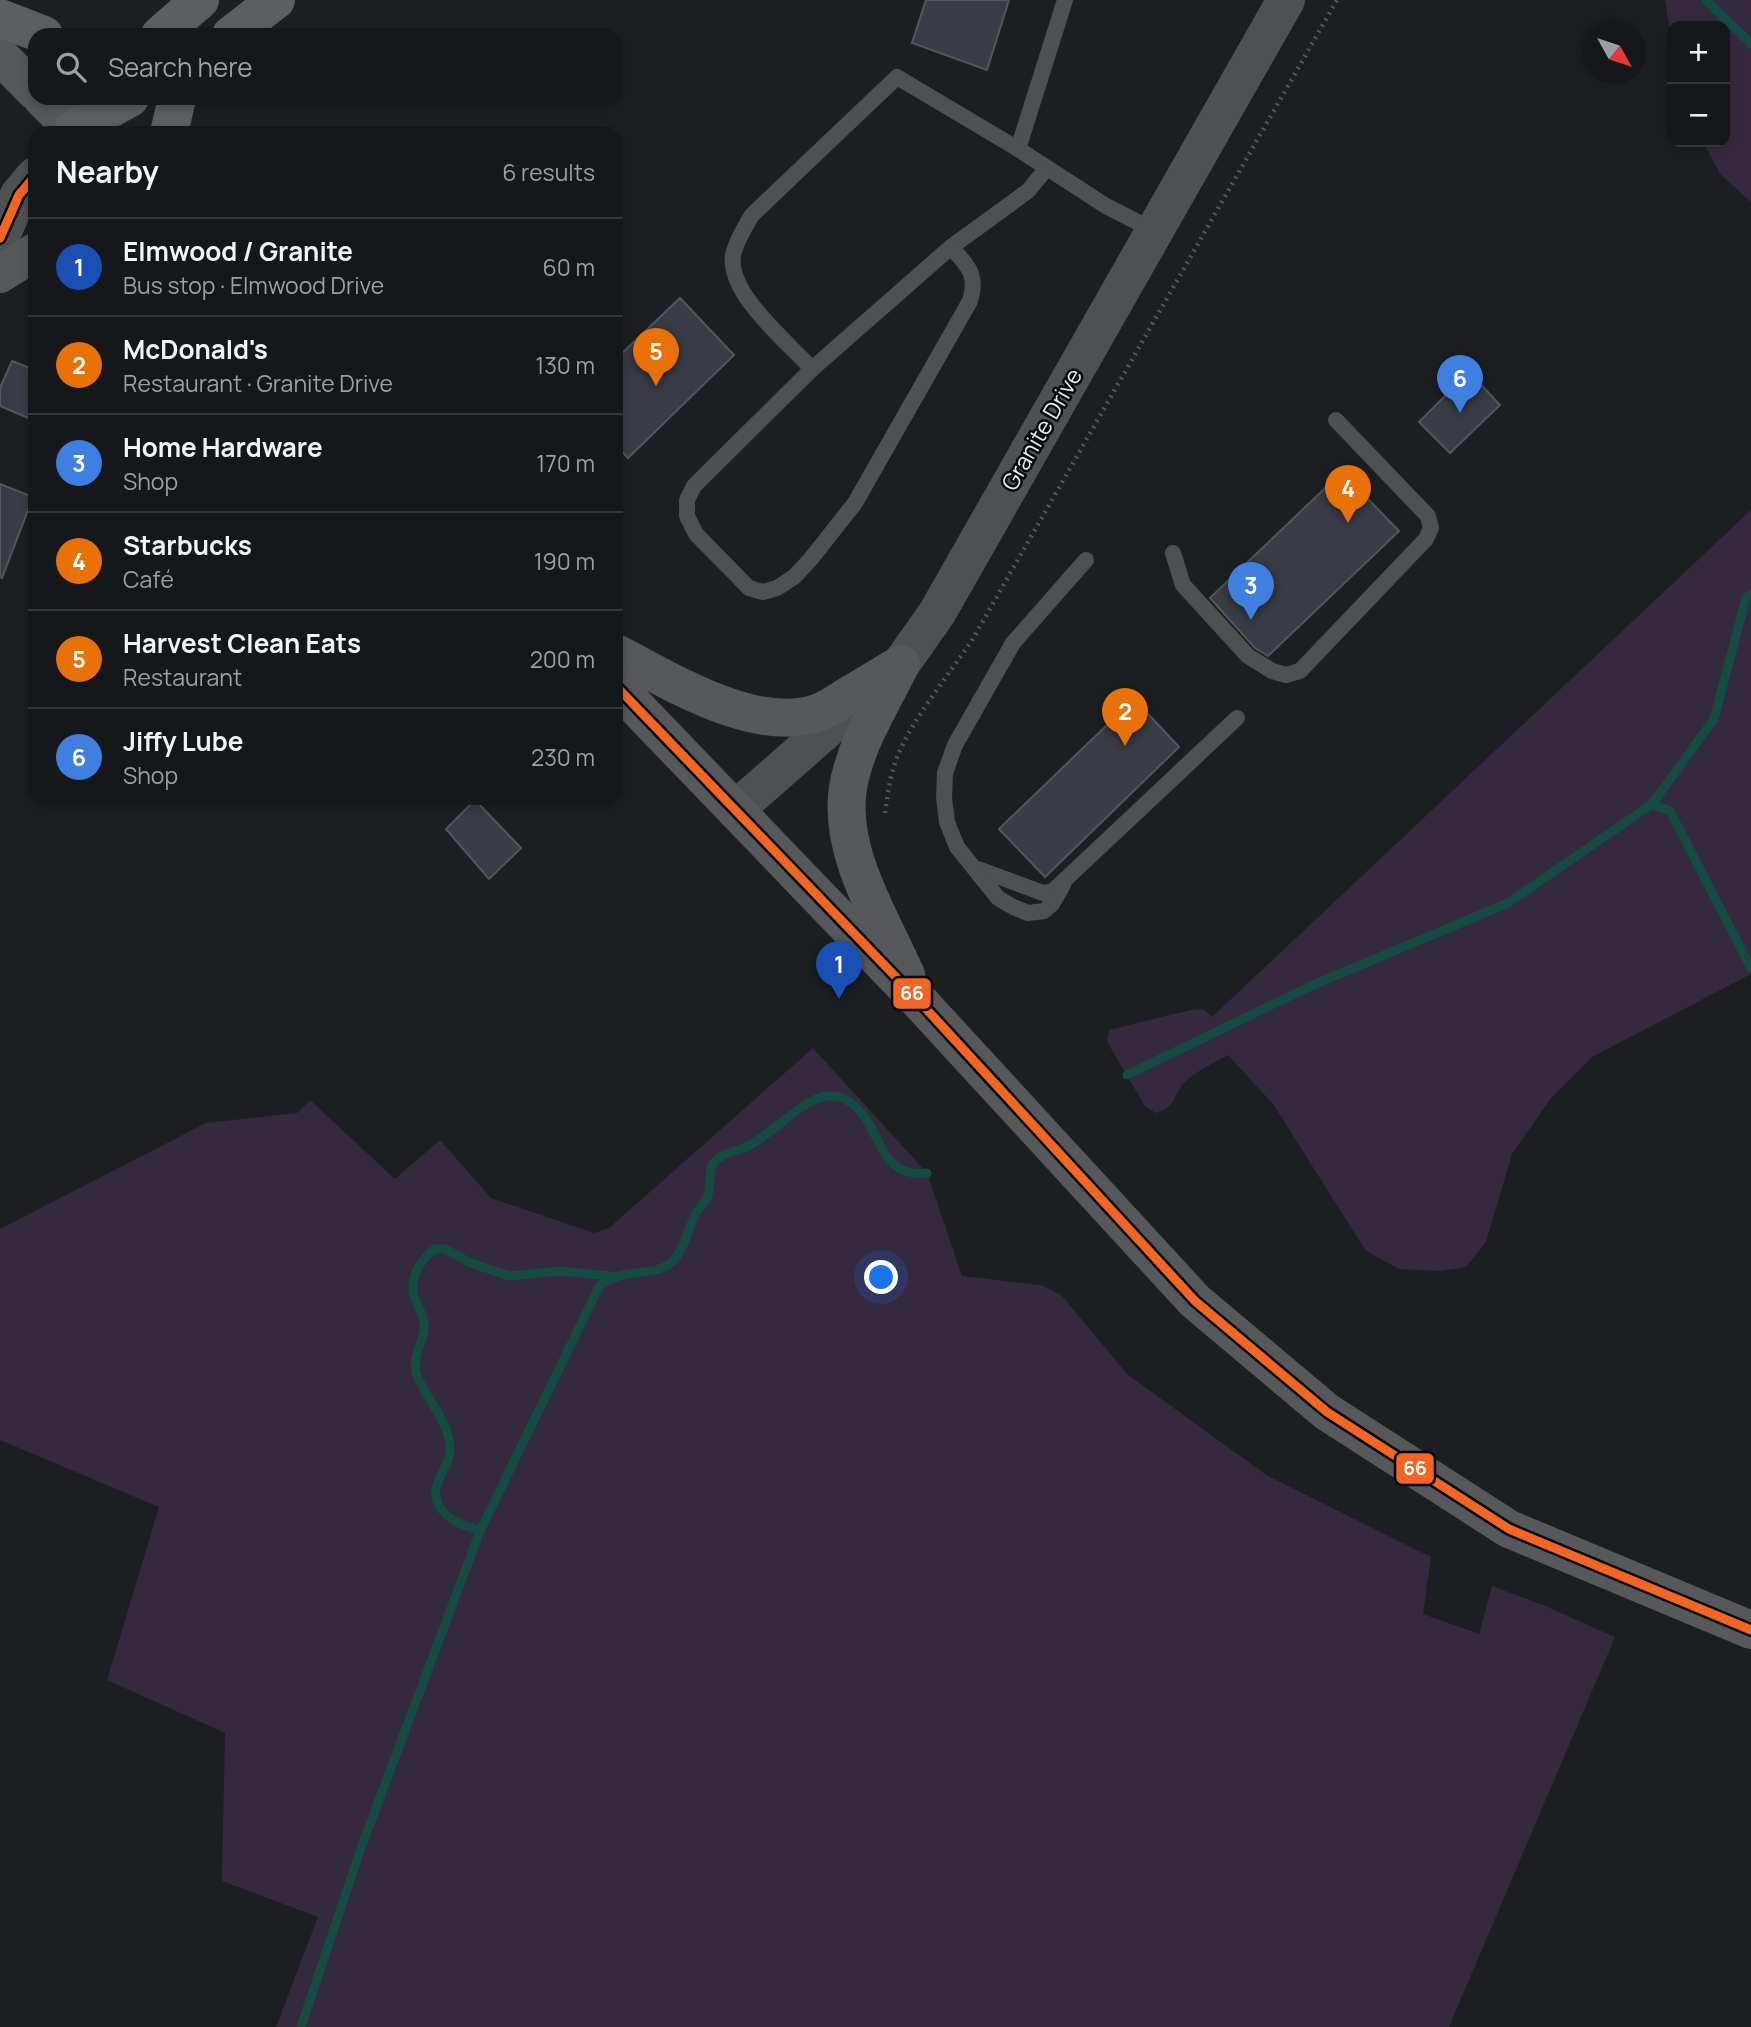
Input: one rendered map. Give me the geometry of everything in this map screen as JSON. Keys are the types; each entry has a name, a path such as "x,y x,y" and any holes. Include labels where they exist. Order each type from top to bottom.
{"highway":[{"path":"164,28 200,0"},
{"path":"240,28 276,0"},
{"path":"0,18 28,29"},
{"path":"78,126 96,105"},
{"path":"83,126 118,105"},
{"path":"171,126 175,105"}],"main road":[{"path":"0,56 28,84"},
{"path":"48,105 68,126"},
{"path":"0,274 28,256"},
{"path":"623,657 687,690 724,705 760,715 792,719 819,713 901,664"},
{"path":"901,664 863,740 849,785 846,816 853,856 918,1000"},
{"path":"623,693 918,1000 1195,1301 1327,1412 1509,1528 1751,1630"}],"street":[{"name":"Granite Drive","path":"735,810 901,664 937,612 1286,0"},
{"path":"0,238 19,195 28,184"}],"lane":[{"path":"1018,149 1065,0"},
{"path":"812,369 745,297 735,276 733,256 751,215 897,77 1018,149 1106,206 1155,231"},
{"path":"951,247 971,271 974,286 970,301 855,503 794,577 777,588 763,592 749,588 696,534 687,516 687,499 694,486 812,369 951,247 1028,191 1047,168"},
{"path":"1173,553 1183,585 1248,656 1272,671 1286,675 1300,671 1426,539 1431,528 1427,516 1336,420"},
{"path":"1063,885 1052,904 1044,911 1028,912 998,898 957,847 947,822 945,773 955,745 1013,643 1086,560"},
{"path":"972,866 986,874 1042,893 1053,891 1063,885 1237,718"}],"path":[{"path":"886,813 889,785 898,754 971,642 1337,0"}],"shaded area":[{"path":"1665,0 1751,0 1751,202 1721,175 1706,147 1730,147 1730,21 1668,21"},
{"path":"1751,510 1751,974 1592,1057 1551,1098 1512,1154 1486,1242 1466,1267 1440,1271 1399,1269 1366,1251 1273,1104 1228,1055 1189,1078 1168,1107 1156,1113 1145,1106 1107,1042 1109,1030 1191,1010 1203,1009 1212,1017"},
{"path":"813,1048 927,1173 962,1276 1041,1285 1061,1295 1128,1375 1268,1476 1431,1557 1423,1614 1479,1634 1492,1586 1615,1637 1449,2027 276,2027 318,1917 222,1881 225,1733 107,1680 159,1507 0,1440 0,1229 206,1123 297,1113 310,1100 395,1179 440,1140 491,1198 594,1233 609,1228"}],"building":[{"path":"926,0 1009,0 987,70 912,43"},
{"path":"680,298 734,355 628,458 623,453 623,352"},
{"path":"12,361 28,367 28,418 0,406 0,388"},
{"path":"1469,372 1500,405 1450,453 1419,422"},
{"path":"1342,472 1399,531 1268,656 1255,648 1210,598"},
{"path":"0,484 28,495 28,510 2,578"},
{"path":"1134,699 1179,747 1045,877 999,829"},
{"path":"470,805 480,805 521,848 489,879 446,829"}],"waterway":[{"path":"1706,0 1751,44"},
{"path":"1127,1075 1313,985 1508,903 1652,804 1714,719 1746,598 1751,594"},
{"path":"1652,804 1670,811 1751,968"},
{"path":"301,2027 361,1848 480,1531 599,1287 617,1277 657,1270 673,1261 696,1213 707,1198 711,1171 716,1160 750,1145 799,1109 821,1097 847,1100 861,1113 889,1160 911,1173 927,1173"},
{"path":"480,1531 449,1517 437,1501 436,1487 448,1460 450,1446 445,1427 416,1372 424,1326 413,1288 417,1269 435,1249 445,1249 471,1263 509,1276 561,1271 611,1276"}],"transit line":[{"name":"66","path":"0,238 19,195 28,184"},
{"name":"66","path":"623,693 918,1000 1195,1301 1327,1412 1509,1529 1751,1630"}],"place":[{"name":"Harvest Clean Eats","path":"656,386"},
{"name":"Jiffy Lube","path":"1460,413"},
{"name":"Starbucks","path":"1348,523"},
{"name":"Home Hardware","path":"1251,620"},
{"name":"McDonald's","path":"1125,746"},
{"name":"Elmwood / Granite","path":"839,999"}]}
